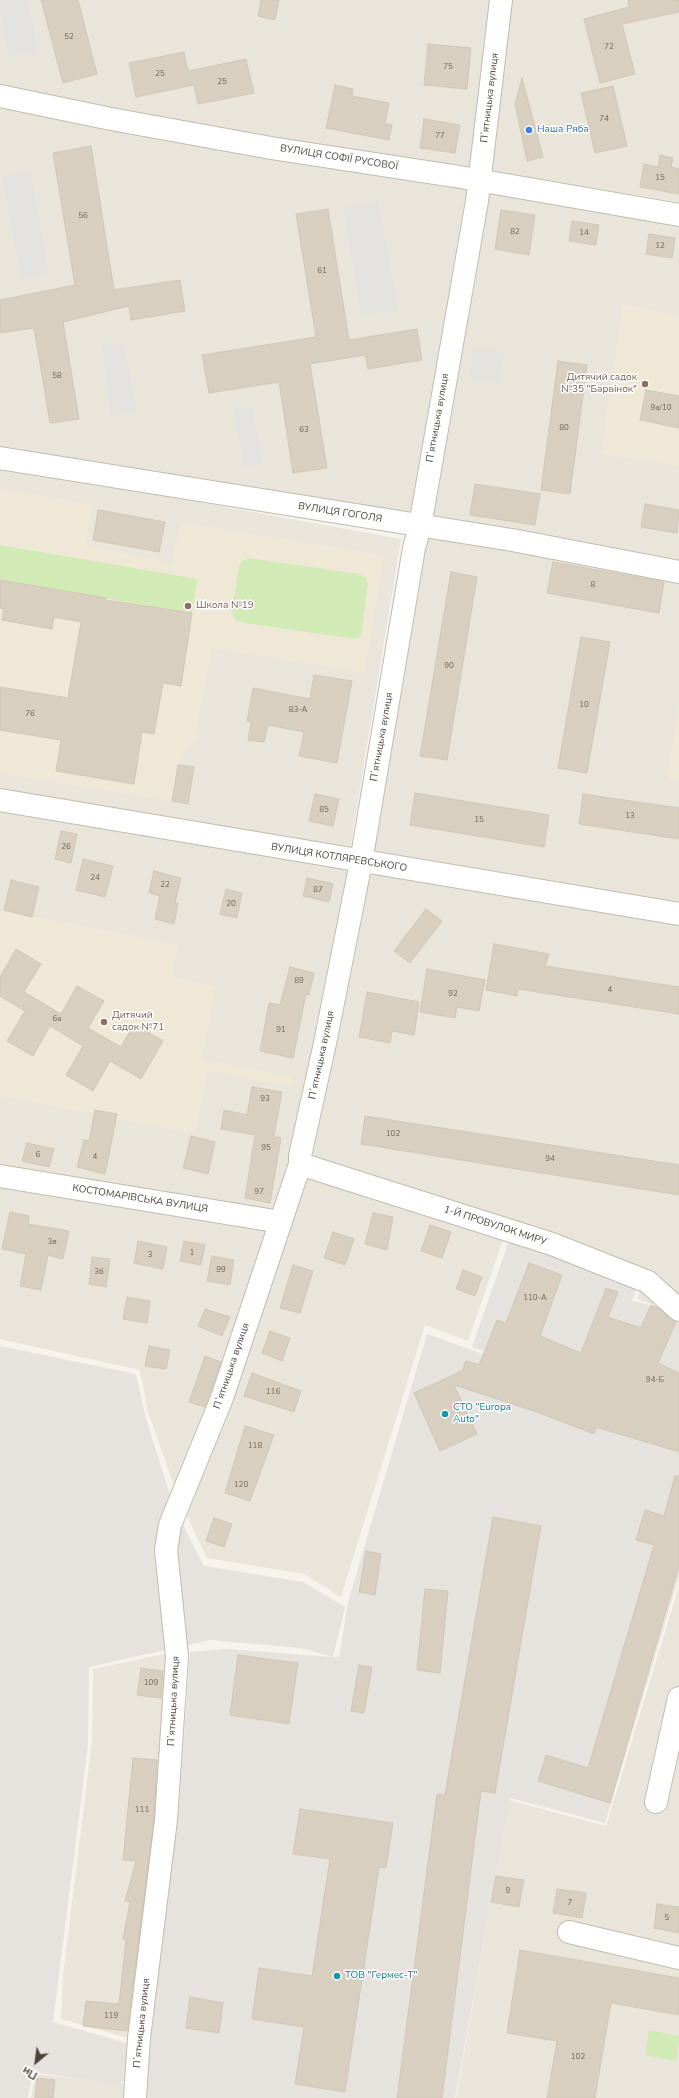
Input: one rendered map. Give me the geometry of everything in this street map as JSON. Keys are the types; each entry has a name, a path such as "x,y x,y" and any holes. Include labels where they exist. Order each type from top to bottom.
{"street":[{"name":"Пʼятницька вулиця","path":"135,2098 139,2038 166,1820 177,1656 166,1550 170,1525 222,1398 300,1164 300,1156 325,1043 361,862 411,564 420,526 480,181 501,0"},
{"name":"ВУЛИЦЯ СОФІЇ РУСОВОЇ","path":"0,96 111,120 679,215"},
{"name":"ВУЛИЦЯ ГОГОЛЯ","path":"0,458 512,540 679,572"},
{"name":"ВУЛИЦЯ КОТЛЯРЕВСЬКОГО","path":"0,800 361,862 679,914"},
{"name":"1-Й ПРОВУЛОК МИРУ","path":"300,1164 552,1244 648,1282 679,1310"},
{"name":"КОСТОМАРІВСЬКА ВУЛИЦЯ","path":"0,1176 280,1222"},
{"path":"656,1802 679,1698"},
{"path":"569,1932 679,1958"}],"shaded area":[{"path":"0,0 494,0 470,169 256,138 0,89"},
{"path":"1,0 27,0 38,51 9,57 0,11"},
{"path":"508,0 679,0 679,202 491,171"},
{"path":"0,103 468,190 412,516 0,449"},
{"path":"30,171 49,273 21,278 2,176"},
{"path":"487,191 679,224 679,903 374,853"},
{"path":"378,200 399,311 361,314 343,207"},
{"name":"Дитячий садок №35 \"Барвінок\"","path":"623,304 679,315 679,466 601,454"},
{"path":"124,344 136,409 111,417 102,345"},
{"path":"474,347 504,352 498,383 469,378"},
{"path":"252,406 263,464 244,467 233,409"},
{"path":"0,466 401,539 350,849 0,796"},
{"name":"Школа №19","path":"0,488 93,505 86,545 172,564 180,522 384,555 364,673 212,648 195,738 178,765 172,801 0,774"},
{"path":"679,697 679,781 667,779"},
{"path":"0,805 354,866 302,1173 182,1508 148,1412 140,1370 0,1339"},
{"path":"364,867 679,922 679,1314 637,1299 642,1284 305,1161"},
{"name":"Дитячий садок №71","path":"0,910 178,944 172,977 216,986 202,1059 293,1077 291,1087 208,1071 195,1134 0,1096"},
{"path":"305,1176 503,1240 468,1341 425,1325 341,1597 304,1574 207,1558 185,1512"},
{"path":"510,1238 637,1287 632,1301 651,1305 679,1316 679,1420 472,1347"},
{"path":"427,1334 679,1424 679,1576 605,1823 510,1798 455,2098 138,2098 179,1806 190,1652 227,1649 339,1657 348,1602"},
{"path":"0,1346 136,1374 145,1415 173,1505 204,1566 303,1582 345,1607 333,1657 300,1648 210,1640 89,1667 88,1745 53,2022 137,2046 131,2078 117,2084 33,2072 28,2098 0,2098"},
{"path":"679,1586 679,2098 456,2098 509,1800 606,1826"},
{"path":"188,1649 142,2042 61,2019 63,1976 92,1741 93,1669"},
{"path":"35,2074 129,2084 128,2098 31,2098"}],"green space":[{"path":"0,545 197,579 192,613 0,580"},
{"path":"248,558 359,574 366,578 368,583 361,636 355,639 238,622 232,611 239,566 242,561"},
{"path":"649,2030 679,2036 676,2061 645,2055"}],"building":[{"path":"41,0 78,0 97,74 63,83"},
{"path":"261,0 279,0 275,20 258,16"},
{"path":"628,0 679,0 679,12 622,24 635,74 600,83 584,19 629,7"},
{"path":"428,44 471,48 467,89 424,85"},
{"path":"184,52 188,71 246,59 254,93 198,104 194,85 136,97 129,63"},
{"path":"522,78 543,157 527,161 515,104"},
{"path":"335,85 353,89 352,96 389,103 385,124 392,125 389,140 326,128"},
{"path":"613,86 627,146 595,153 581,93"},
{"path":"424,119 460,125 455,153 420,148"},
{"path":"91,146 114,290 180,280 185,311 131,320 129,306 63,322 79,419 50,423 34,328 0,333 0,300 75,285 53,153"},
{"path":"660,155 673,158 671,167 679,169 679,194 640,187 644,164 658,167"},
{"path":"328,209 349,340 417,329 422,360 368,369 365,355 310,364 327,468 293,473 279,382 209,393 202,355 316,337 296,214"},
{"path":"501,210 535,215 529,255 495,249"},
{"path":"572,221 599,225 596,245 569,241"},
{"path":"649,234 675,238 672,258 646,254"},
{"path":"558,361 587,365 570,494 541,490"},
{"path":"646,390 679,396 679,428 640,420"},
{"path":"475,484 540,494 535,525 470,515"},
{"path":"645,504 679,510 677,533 641,527"},
{"path":"98,510 165,522 159,552 93,540"},
{"path":"553,562 664,582 659,613 547,593"},
{"path":"451,572 477,577 447,760 420,756"},
{"path":"0,580 106,598 106,600 192,613 181,686 163,683 154,734 142,732 134,784 56,771 61,740 0,730 0,687 68,698 81,622 54,617 52,629 2,620 4,609 0,608"},
{"path":"581,637 610,642 587,773 558,768"},
{"path":"314,675 352,681 337,763 299,756 304,732 268,725 264,742 248,740 251,722 247,721 253,688 310,699"},
{"path":"178,765 194,767 188,804 172,801"},
{"path":"415,793 549,815 544,847 410,825"},
{"path":"315,794 339,799 333,826 309,821"},
{"path":"583,794 679,808 679,839 579,824"},
{"path":"61,831 77,834 71,863 55,859"},
{"path":"83,859 113,866 105,897 76,890"},
{"path":"154,871 181,878 175,903 178,903 174,924 155,919 160,896 149,893"},
{"path":"307,878 333,884 329,902 303,896"},
{"path":"11,880 39,887 32,917 4,910"},
{"path":"226,889 242,893 237,918 220,914"},
{"path":"426,909 442,921 410,963 394,951"},
{"path":"494,944 549,954 545,966 679,987 679,1014 518,989 517,996 486,990"},
{"path":"16,949 41,964 24,992 61,1014 77,986 104,1001 88,1028 121,1047 134,1024 163,1041 141,1079 110,1061 93,1091 66,1075 83,1046 50,1026 33,1056 7,1041 25,1011 0,996 0,977"},
{"path":"290,967 314,973 309,995 306,994 293,1058 260,1051 269,1003 280,1005"},
{"path":"427,969 485,980 479,1011 457,1007 455,1018 420,1012"},
{"path":"367,992 419,1002 414,1035 392,1031 390,1043 359,1037"},
{"path":"252,1087 282,1092 274,1136 281,1138 270,1203 245,1198 255,1135 221,1129 224,1110 247,1115"},
{"path":"95,1110 117,1114 105,1174 77,1167 84,1140 89,1141"},
{"path":"365,1116 679,1165 679,1195 361,1144"},
{"path":"191,1136 215,1142 208,1174 183,1168"},
{"path":"27,1143 54,1149 49,1167 22,1161"},
{"path":"10,1212 29,1216 28,1224 69,1231 63,1259 48,1255 41,1290 20,1286 26,1254 2,1249"},
{"path":"373,1213 393,1217 387,1250 365,1244"},
{"path":"430,1225 451,1232 442,1258 421,1251"},
{"path":"333,1232 354,1239 345,1265 324,1258"},
{"path":"138,1241 167,1247 163,1269 134,1263"},
{"path":"184,1241 205,1245 201,1265 180,1261"},
{"path":"212,1256 234,1260 230,1285 207,1281"},
{"path":"92,1257 110,1259 106,1287 89,1284"},
{"path":"529,1263 562,1275 540,1336 581,1353 606,1288 618,1292 608,1317 641,1328 651,1305 658,1308 676,1322 658,1363 679,1373 679,1452 596,1427 594,1434 537,1412 454,1385 477,1434 440,1451 414,1393 462,1371 466,1361 479,1365 497,1320 506,1323"},
{"path":"293,1265 313,1271 300,1313 280,1308"},
{"path":"463,1270 482,1277 475,1296 456,1289"},
{"path":"127,1297 150,1301 147,1323 123,1319"},
{"path":"205,1309 230,1317 222,1336 198,1326"},
{"path":"270,1331 290,1338 282,1361 262,1353"},
{"path":"149,1346 170,1350 166,1369 145,1366"},
{"path":"205,1356 221,1362 205,1407 189,1402"},
{"path":"252,1373 301,1391 294,1412 244,1396"},
{"path":"245,1426 274,1435 250,1501 225,1493"},
{"path":"675,1476 679,1476 679,1566 610,1803 538,1781 546,1755 588,1768 654,1545 636,1540 645,1510 664,1516"},
{"path":"493,1517 541,1526 495,1793 481,1791 442,2098 397,2098 437,1794 445,1795"},
{"path":"214,1518 232,1524 224,1547 206,1541"},
{"path":"366,1551 381,1554 375,1595 359,1592"},
{"path":"425,1589 448,1591 440,1673 417,1670"},
{"path":"238,1655 298,1663 289,1724 230,1715"},
{"path":"359,1665 372,1667 364,1713 351,1711"},
{"path":"141,1668 163,1671 161,1698 137,1695"},
{"path":"133,1758 157,1760 154,1819 127,2031 83,2026 86,2001 119,2004 126,1940 123,1939 130,1902 125,1901 136,1861 123,1860"},
{"name":"ТОВ \"Гермес-Т\"","path":"300,1809 393,1823 386,1868 379,1867 345,2092 295,2084 304,2027 252,2019 259,1968 312,1976 330,1859 293,1854"},
{"path":"496,1876 524,1880 519,1907 491,1902"},
{"path":"557,1889 586,1893 582,1918 553,1913"},
{"path":"657,1904 679,1907 679,1933 654,1928"},
{"path":"520,1950 679,1978 679,2015 611,2003 595,2098 547,2098 557,2041 507,2033"},
{"path":"190,1997 223,2003 219,2033 186,2028"},
{"path":"37,2078 55,2080 53,2098 35,2098"}],"place":[{"name":"Наша Ряба","path":"529,130"},
{"name":"Дитячий садок №35 \"Барвінок\"","path":"645,384"},
{"name":"Школа №19","path":"188,606"},
{"name":"Дитячий садок №71","path":"104,1022"},
{"name":"СТО \"Europa Auto\"","path":"445,1414"},
{"name":"ТОВ \"Гермес-Т\"","path":"337,1976"}]}
